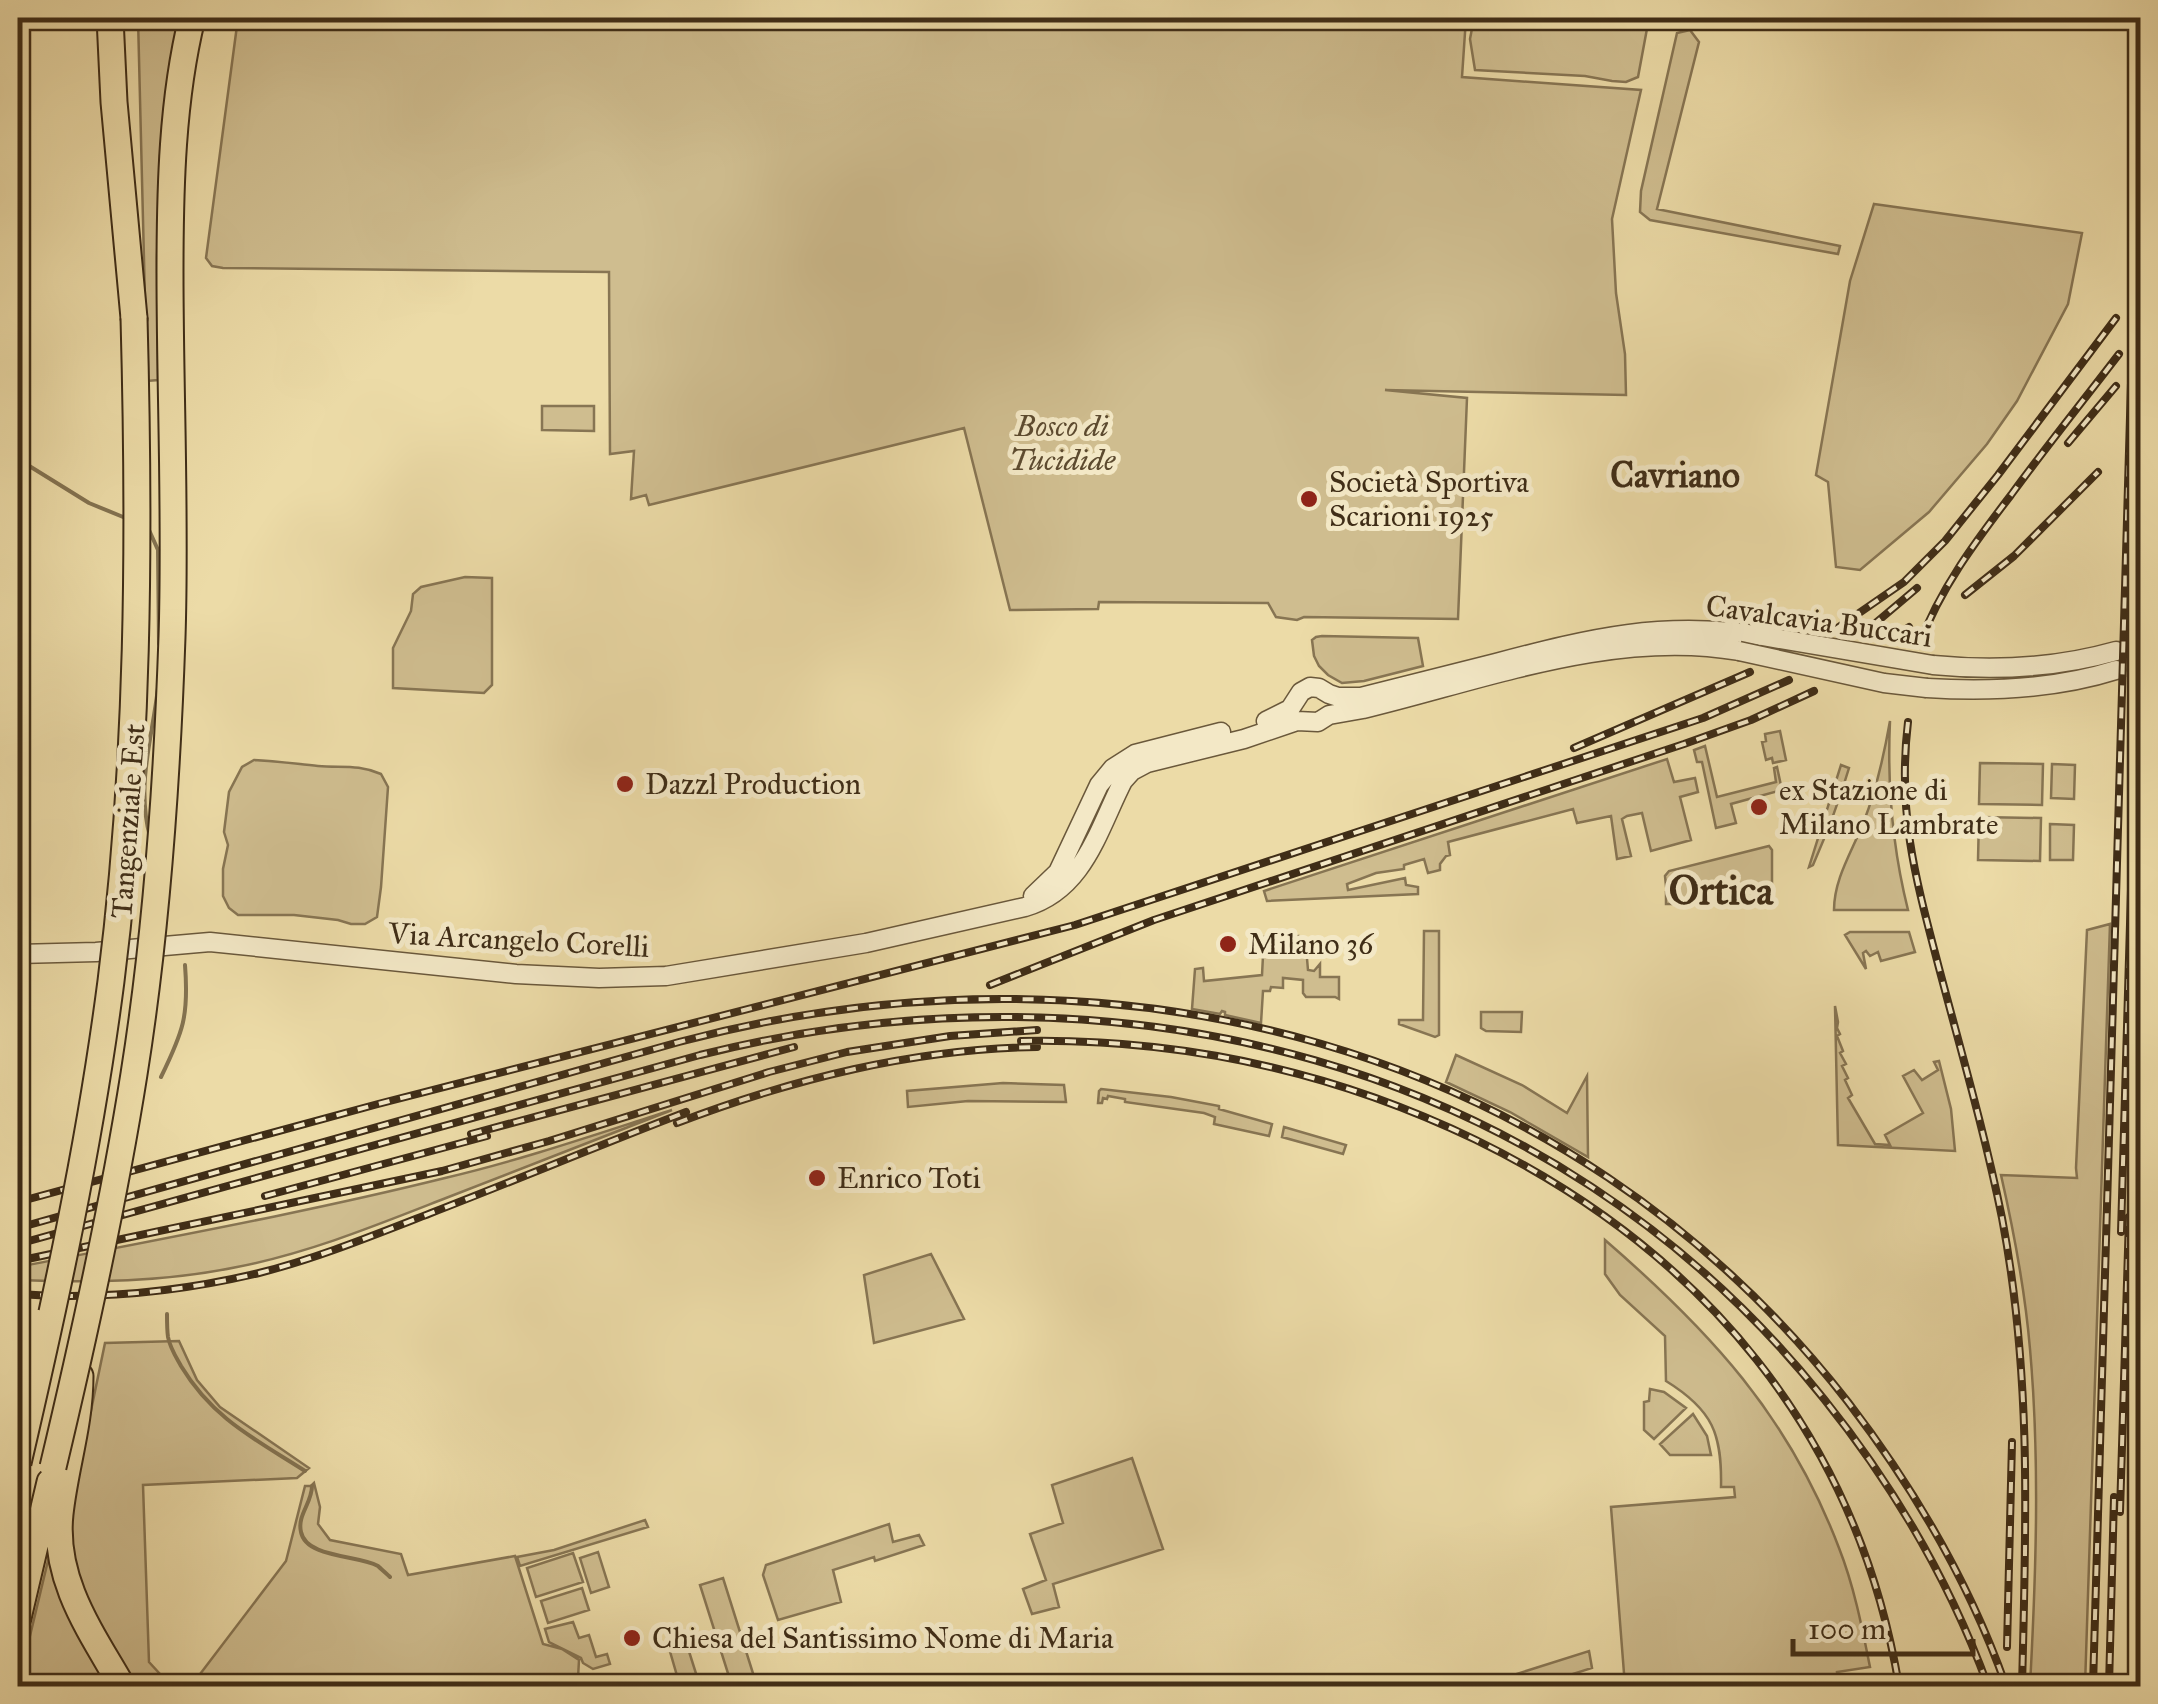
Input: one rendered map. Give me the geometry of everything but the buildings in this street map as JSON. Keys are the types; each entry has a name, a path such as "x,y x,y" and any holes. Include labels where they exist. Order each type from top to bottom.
{"highway":[{"name":"Tangenziale Est","path":"18,1618 106,1236 134,1072 161,858 174,564 170,213 176,124 192,18"},
{"name":"Tangenziale Est","path":"18,1463 88,1135 111,978 134,717 138,583 134,318 118,26"},
{"path":"18,1376 34,1326 65,1192 88,1135"},
{"path":"80,1356 79,1414 60,1513 62,1564 73,1600 116,1677"}],"street":[{"name":"Cavalcavia Buccari","path":"1688,630 1738,632 1932,666 2035,667 2116,660 2074,682 1966,690 1884,683 1739,651 1685,646 1611,649 1460,678 1605,636 1688,630"},
{"path":"1011,910 1032,898 1058,872 1104,776 1134,754 1268,720 1286,712 1310,688 1346,698 1361,697 1460,678"},
{"path":"1011,910 1035,904 1061,890 1077,872 1123,780 1138,767 1297,721 1320,722 1329,715 1363,709 1460,678"},
{"path":"1328,694 1332,704 1329,715"},
{"path":"1296,702 1298,714 1306,721"},
{"path":"1083,820 1096,828 1096,838"},
{"path":"1073,841 1087,845 1096,838"},
{"name":"Via Arcangelo Corelli","path":"18,954 210,942 516,974 666,976 866,943 1011,910"}],"green space":[{"path":"138,18 178,18 160,156 158,380 147,381"},
{"name":"Bosco di Tucidide","path":"238,18 1466,18 1462,77 1641,90 1612,219 1626,395 1385,390 1467,398 1458,619 1297,620 1276,617 1268,603 1099,602 1098,609 1010,610 964,428 649,505 646,495 631,499 634,451 610,454 609,272 212,266 206,258"},
{"path":"1474,18 1649,18 1638,77 1626,82 1475,70 1470,39"},
{"path":"1690,30 1699,42 1657,209 1840,246 1838,254 1650,220 1640,212 1641,191 1677,33"},
{"path":"1874,204 2082,233 2068,304 2017,401 1987,444 1929,512 1860,570 1836,567 1828,482 1816,475 1850,281"},
{"path":"542,406 594,406 594,431 542,430"},
{"path":"465,577 492,578 492,685 484,693 393,688 393,648 411,611 413,594 421,587"},
{"path":"1322,636 1418,638 1423,666 1342,683 1328,675 1314,656 1312,640"},
{"path":"1890,721 1892,816 1908,910 1834,910 1841,875 1873,796"},
{"path":"1780,731 1786,760 1773,763 1772,758 1766,760 1762,742 1766,741 1765,734"},
{"path":"1705,746 1717,797 1776,782 1777,767 1782,790 1731,804 1736,823 1716,828 1702,762 1697,762 1694,750"},
{"path":"1667,759 1674,782 1695,778 1698,792 1680,797 1691,840 1651,851 1642,813 1627,816 1622,819 1631,856 1617,859 1611,816 1577,823 1573,809 1448,842 1450,855 1440,864 1440,870 1428,873 1424,859 1404,865 1404,869 1376,873 1347,884 1348,890 1405,878 1406,885 1418,887 1418,894 1267,901 1264,891"},
{"path":"254,760 357,768 381,774 388,787 377,917 365,924 351,924 294,915 238,915 229,908 223,896 223,869 228,845 224,832 229,792 242,767"},
{"path":"1980,763 2043,764 2042,805 1979,804"},
{"path":"2052,764 2075,765 2074,799 2051,798"},
{"path":"1841,765 1849,768 1845,781 1809,867"},
{"path":"1979,817 2041,818 2040,861 1978,860"},
{"path":"2050,824 2074,825 2073,860 2050,860"},
{"path":"1769,846 1772,899 1677,904 1676,895 1672,895 1672,904 1666,904 1666,892 1673,891 1672,885 1666,886 1669,871"},
{"path":"2110,924 2085,1686 2030,1686 2036,1518 2033,1391 2022,1283 2001,1175 2077,1178 2087,930"},
{"path":"1424,931 1439,931 1439,1035 1435,1037 1399,1024 1399,1020 1423,1020"},
{"path":"1909,932 1915,952 1881,961 1878,952 1870,956 1866,951 1866,969 1845,935"},
{"path":"1298,936 1295,946 1306,947 1308,970 1314,971 1320,964 1320,977 1339,977 1339,999 1306,997 1303,980 1283,978 1283,988 1263,991 1261,1023 1222,1011 1220,1014 1192,1009 1195,969 1203,968 1204,981 1262,975 1264,937"},
{"path":"1835,1006 1840,1034 1837,1036 1843,1051 1840,1053 1846,1064 1842,1066 1852,1095 1848,1098 1875,1144 1890,1145 1885,1135 1923,1113 1903,1076 1914,1070 1922,1080 1938,1070 1934,1062 1939,1061 1951,1109 1955,1151 1838,1145"},
{"path":"1481,1012 1522,1012 1521,1032 1486,1031 1481,1028"},
{"path":"1456,1055 1522,1085 1567,1113 1587,1076 1588,1157 1510,1112 1446,1082"},
{"path":"1003,1083 1064,1085 1066,1102 968,1101 908,1107 907,1091"},
{"path":"1101,1089 1219,1106 1272,1124 1269,1136 1214,1124 1215,1117 1204,1113 1108,1096 1098,1103"},
{"path":"672,1110 369,1228 264,1261 155,1278 18,1280 18,1267 445,1178"},
{"path":"1284,1127 1346,1145 1343,1154 1282,1137"},
{"path":"1605,1240 1679,1308 1743,1379 1796,1457 1819,1501 1849,1577 1870,1667 1837,1672 1838,1686 1625,1686 1611,1507 1735,1497 1734,1487 1721,1487 1716,1438 1704,1413 1666,1381 1665,1336 1620,1295 1605,1274"},
{"path":"931,1254 964,1319 874,1343 864,1275"},
{"path":"179,1341 197,1380 220,1407 309,1468 297,1478 143,1485 149,1662 171,1686 133,1686 72,1569 66,1531 105,1343"},
{"path":"1650,1389 1664,1392 1686,1408 1654,1439 1644,1430 1644,1402 1649,1401"},
{"path":"1693,1414 1707,1436 1711,1455 1670,1455 1660,1444"},
{"path":"1132,1458 1163,1549 1053,1584 1059,1607 1032,1614 1023,1589 1046,1580 1030,1534 1063,1523 1052,1485"},
{"path":"314,1483 320,1507 318,1524 330,1540 401,1554 408,1575 515,1556 543,1644 562,1649 579,1660 578,1678 551,1686 191,1686 286,1561 305,1486"},
{"path":"645,1520 648,1527 520,1566 517,1557 554,1550"},
{"path":"889,1524 893,1542 919,1535 924,1545 833,1570 841,1602 778,1620 763,1575 766,1565"},
{"path":"51,1548 114,1686 18,1686"},
{"path":"598,1552 609,1587 591,1593 580,1558"},
{"path":"573,1553 583,1582 536,1597 527,1568"},
{"path":"723,1578 757,1686 732,1686 700,1585"},
{"path":"582,1588 589,1610 548,1623 541,1601"},
{"path":"573,1622 579,1638 589,1635 596,1657 607,1654 610,1664 593,1669 581,1658 549,1642 545,1629"},
{"path":"686,1642 700,1686 680,1686 669,1648"},
{"path":"1589,1651 1592,1668 1535,1686 1479,1686"}],"waterway":[{"path":"18,459 89,503 128,519"},
{"path":"149,530 158,550 159,644"},
{"path":"150,837 145,780 158,688"},
{"path":"161,1077 183,1023 185,965"},
{"path":"167,1314 172,1349 207,1400 252,1438 305,1471"},
{"path":"312,1486 301,1520 305,1540 322,1551 369,1562 390,1577"}],"tunnel":[{"path":"2116,651 2140,643"},
{"path":"2116,670 2140,665"}],"railway":[{"path":"2093,1686 2140,74"},
{"path":"1833,631 1904,582 1945,541 2116,318"},
{"path":"1919,645 1937,605 1972,548 2119,354"},
{"path":"2068,443 2116,386"},
{"path":"1965,595 2014,556 2098,472"},
{"path":"2121,1232 2140,582"},
{"path":"1872,626 1917,588"},
{"path":"1894,637 1909,627"},
{"path":"1574,748 1750,672"},
{"path":"18,1202 378,1104 1075,925 1703,718 1789,680"},
{"path":"990,985 1154,920 1684,744 1751,720 1814,691"},
{"path":"1908,722 1905,787 1916,876 1988,1155 2012,1277 2025,1452 2022,1686"},
{"path":"18,1228 679,1042 842,1010 1004,999 1165,1010 1320,1044 1469,1099 1608,1177 1735,1278 1848,1402 1895,1468 1958,1574 2006,1686"},
{"path":"18,1244 700,1055 855,1026 1011,1017 1165,1028 1315,1060 1457,1113 1592,1187 1715,1282 1824,1399 1896,1500 1938,1572 1988,1686"},
{"path":"18,1261 442,1171 847,1052 950,1036 1037,1030"},
{"path":"1021,1041 1139,1045 1197,1053 1311,1078 1367,1095 1476,1140 1558,1185 1632,1237 1699,1295 1757,1360 1807,1432 1847,1510 1878,1595 1899,1686"},
{"path":"471,1134 794,1047"},
{"path":"677,1123 765,1093 854,1069 944,1054 1037,1047"},
{"path":"18,1294 139,1293 259,1273 367,1238 686,1112"},
{"path":"265,1196 487,1136"},
{"path":"2120,1512 2129,1217"},
{"path":"2007,1647 2012,1442"},
{"path":"2109,1686 2114,1497"}],"place":[{"name":"Società Sportiva Scarioni 1925","path":"1309,499"},
{"name":"Dazzl Production","path":"625,784"},
{"name":"ex Stazione di Milano Lambrate","path":"1759,807"},
{"name":"Milano 36","path":"1228,944"},
{"name":"Enrico Toti","path":"817,1178"},
{"name":"Chiesa del Santissimo Nome di Maria","path":"632,1638"}],"district":[{"name":"Cavriano","path":"1675,475"},
{"name":"Ortica","path":"1721,890"}]}
